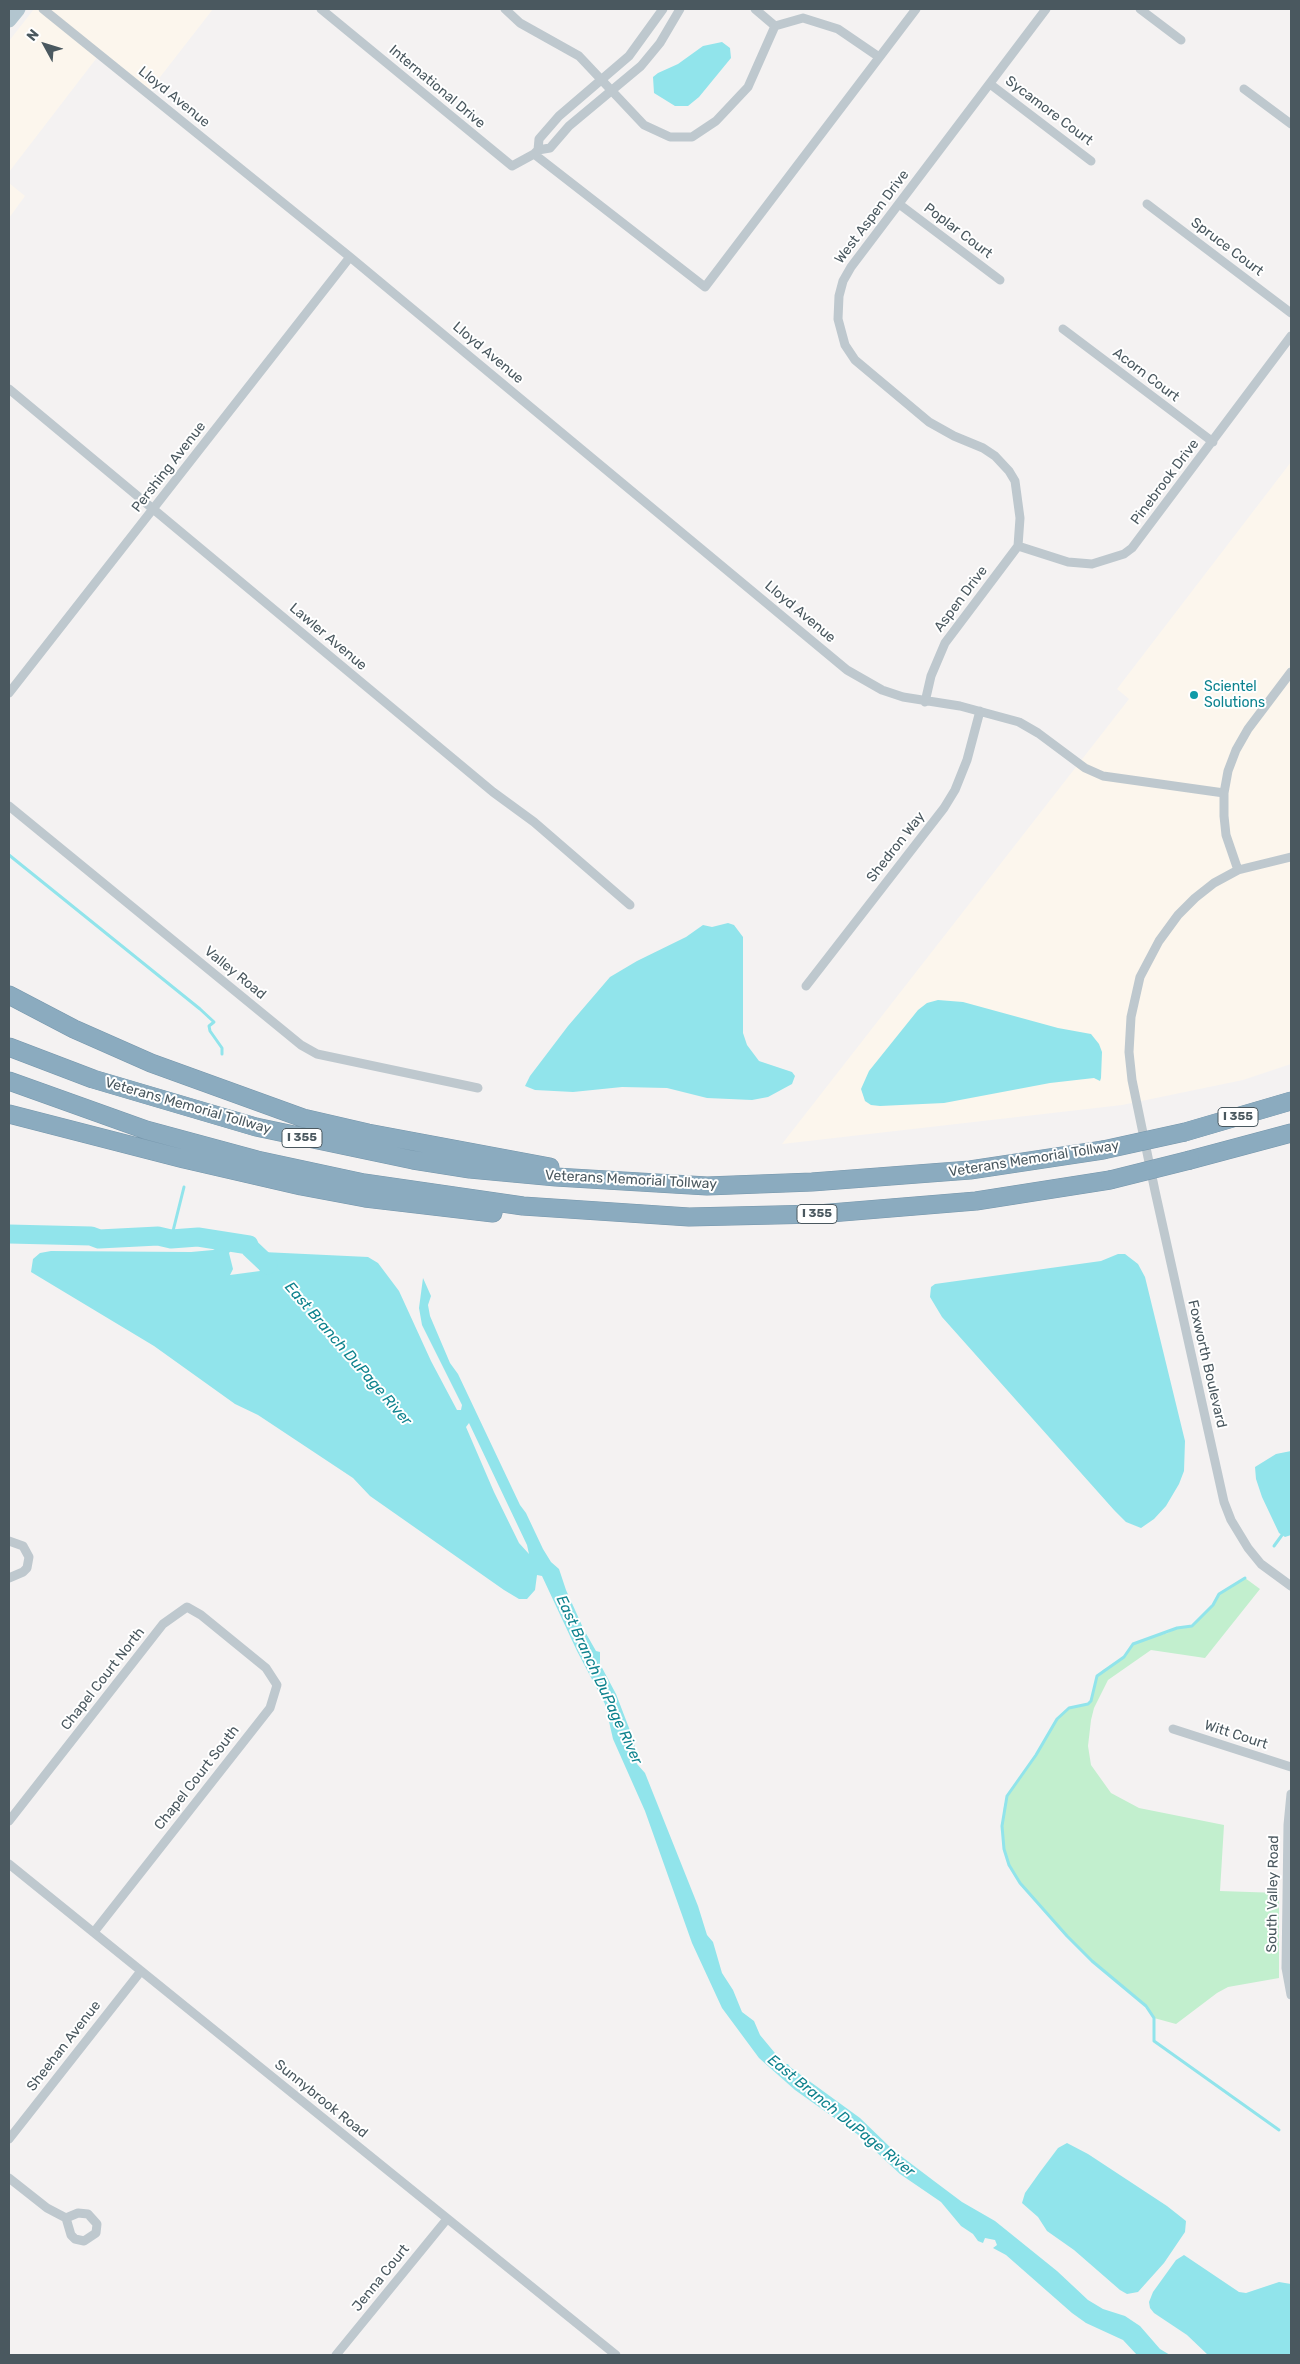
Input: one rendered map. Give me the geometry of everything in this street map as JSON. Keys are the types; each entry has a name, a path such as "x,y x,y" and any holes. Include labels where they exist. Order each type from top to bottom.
{"highway":[{"path":"9,995 74,1029 150,1063 303,1118 368,1133 570,1170 606,1181"},
{"name":"Veterans Memorial Tollway","path":"9,1047 148,1096 226,1120 413,1160 470,1169 606,1181 707,1186 812,1182 970,1170 1103,1150 1185,1132 1291,1101"},
{"name":"I 355","path":"9,1081 146,1130 257,1160 364,1183 523,1206 689,1217 818,1214 976,1201 1055,1190 1110,1180 1291,1133"},
{"path":"9,1114 184,1159 365,1198 492,1213 523,1206"}],"main road":[{"path":"9,20 18,9"}],"street":[{"name":"Lloyd Avenue","path":"43,9 350,257 847,670 882,690 925,702 980,711 1025,726 1051,742 1085,768 1103,776 1224,794"},
{"name":"International Drive","path":"321,9 506,163 517,165 536,152 550,148 569,126 641,66 660,43 680,9"},
{"path":"505,9 520,23 579,56 644,124 670,137 692,137 716,121 748,87 775,26"},
{"path":"663,9 629,56 559,116 539,139 536,152 705,287 916,9"},
{"path":"755,9 775,26"},
{"name":"West Aspen Drive","path":"1018,546 1020,518 1015,481 1005,466 983,448 942,430 923,417 855,360 845,345 838,319 839,296 843,281 1046,9"},
{"path":"1140,9 1181,40"},
{"path":"775,26 803,18 838,29 879,57"},
{"name":"Sycamore Court","path":"990,84 1091,161"},
{"path":"1244,89 1291,124"},
{"name":"Poplar Court","path":"899,204 1000,280"},
{"name":"Spruce Court","path":"1147,204 1291,313"},
{"name":"Pershing Avenue","path":"9,693 350,257"},
{"name":"Acorn Court","path":"1063,329 1213,442"},
{"name":"Pinebrook Drive","path":"1018,546 1068,562 1092,564 1124,554 1143,535 1291,336"},
{"name":"Lawler Avenue","path":"9,389 486,785 534,822 630,905"},
{"name":"Aspen Drive","path":"925,702 931,676 945,644 1018,546"},
{"path":"1238,870 1226,835 1224,794 1231,764 1248,729 1291,672"},
{"name":"Shedron Way","path":"806,986 944,808 955,790 967,760 980,711"},
{"name":"Valley Road","path":"9,806 302,1045 317,1054 478,1088"},
{"name":"Foxworth Boulevard","path":"1291,856 1238,870 1208,888 1178,915 1158,941 1140,978 1131,1017 1129,1052 1141,1124 1224,1502 1231,1520 1248,1548 1262,1564 1291,1586"},
{"path":"9,1541 24,1546 29,1556 27,1568 23,1572 9,1578"},
{"name":"Chapel Court North","path":"9,1821 167,1620 187,1607 201,1615 235,1643"},
{"name":"Chapel Court South","path":"94,1932 273,1703 277,1685 274,1679 266,1668 235,1643"},
{"name":"Witt Court","path":"1173,1729 1291,1768"},
{"name":"South Valley Road","path":"1291,1794 1288,1825 1286,1968 1291,1994"},
{"name":"Sunnybrook Road","path":"9,1864 616,2355"},
{"name":"Sheehan Avenue","path":"9,2139 141,1971"},
{"path":"9,2178 47,2208 66,2218"},
{"name":"Jenna Court","path":"336,2355 447,2218"}],"shaded area":[{"path":"34,9 213,9 150,90 102,51 9,172 9,41"},
{"path":"9,183 25,196 9,218"},
{"path":"1291,462 1291,1064 1243,1080 1122,1105 782,1144 1129,699 1117,689"}],"green space":[{"path":"1245,1578 1260,1589 1205,1658 1151,1650 1108,1680 1094,1708 1091,1720 1088,1746 1091,1765 1111,1793 1139,1808 1224,1825 1220,1891 1279,1893 1279,1978 1228,1987 1176,2024 1154,2018 1146,2005 1092,1961 1067,1936 1020,1883 1009,1865 1004,1849 1002,1826 1004,1806 1007,1796 1036,1755 1057,1719 1069,1708 1088,1704 1091,1701 1097,1676 1103,1670 1124,1657 1133,1644 1141,1640 1168,1633 1177,1628 1192,1626 1213,1605 1219,1594"}],"water":[{"path":"722,42 730,48 731,58 699,97 688,106 675,106 654,93 653,77 658,73 678,64 703,46"},
{"path":"728,923 734,925 743,937 743,1033 747,1045 759,1061 792,1072 795,1076 792,1084 768,1097 752,1100 707,1098 667,1088 622,1087 573,1092 535,1090 525,1086 530,1076 568,1026 610,977 637,961 686,937 703,925 712,927"},
{"path":"938,1000 963,1002 1058,1028 1091,1034 1099,1044 1102,1052 1100,1081 1094,1078 1050,1083 944,1103 880,1106 871,1105 865,1101 861,1089 869,1071 918,1010 927,1003"},
{"path":"239,1236 250,1248 263,1252 368,1257 378,1263 399,1291 431,1361 457,1410 461,1410 462,1405 422,1325 419,1308 423,1278 431,1296 428,1305 430,1316 450,1363 458,1374 543,1549 551,1562 559,1569 584,1630 596,1651 600,1652 600,1664 616,1694 634,1741 637,1764 645,1773 698,1906 707,1935 713,1942 722,1973 733,1990 742,2012 754,2021 760,2035 784,2064 788,2064 860,2118 893,2150 962,2202 995,2221 1057,2271 1088,2300 1103,2309 1125,2316 1140,2326 1160,2349 1170,2355 1137,2355 1123,2340 1086,2323 1072,2313 1006,2255 993,2248 997,2245 995,2240 985,2238 983,2243 978,2241 973,2234 961,2226 941,2202 900,2174 857,2134 795,2090 759,2058 722,2008 692,1943 645,1811 613,1739 605,1704 577,1651 542,1576 537,1575 535,1590 527,1599 519,1599 370,1496 353,1478 258,1415 235,1404 154,1346 31,1272 33,1259 40,1253 51,1251 191,1252 213,1250","holes":["233,1248 242,1250 253,1258 260,1271 230,1275 233,1269 229,1253","469,1423 527,1545 529,1554 519,1543 494,1492 466,1427"]},
{"path":"1118,1254 1125,1254 1138,1264 1145,1277 1185,1441 1184,1471 1179,1484 1166,1506 1154,1519 1141,1528 1126,1522 1114,1510 942,1317 930,1297 931,1287 935,1284 1101,1261"},
{"path":"1291,1451 1291,1535 1285,1537 1279,1533 1262,1497 1256,1479 1255,1467 1276,1454"},
{"path":"1067,2143 1088,2154 1167,2206 1186,2221 1185,2232 1164,2263 1138,2292 1127,2294 1120,2290 1074,2250 1047,2231 1038,2217 1022,2203 1025,2193 1058,2148"},
{"path":"1184,2255 1239,2292 1246,2293 1279,2282 1291,2284 1291,2355 1208,2355 1187,2335 1154,2313 1150,2308 1149,2302 1153,2292 1176,2260"}],"waterway":[{"path":"9,855 214,1022 209,1026 210,1031 222,1048 222,1054"},
{"path":"171,1239 184,1187"},
{"name":"East Branch DuPage River","path":"9,1234 91,1236 99,1239 158,1236 171,1239 198,1237 249,1245 268,1265"},
{"path":"1274,1546 1282,1535"},
{"path":"1245,1578 1219,1594 1213,1605 1192,1626 1177,1628 1133,1644 1124,1657 1097,1676 1091,1701 1088,1704 1069,1708 1057,1719 1036,1755 1007,1796 1002,1826 1004,1849 1009,1865 1020,1883 1092,1961 1146,2006 1154,2018 1154,2041 1279,2130"}],"place":[{"name":"Scientel Solutions","path":"1194,695"}]}
